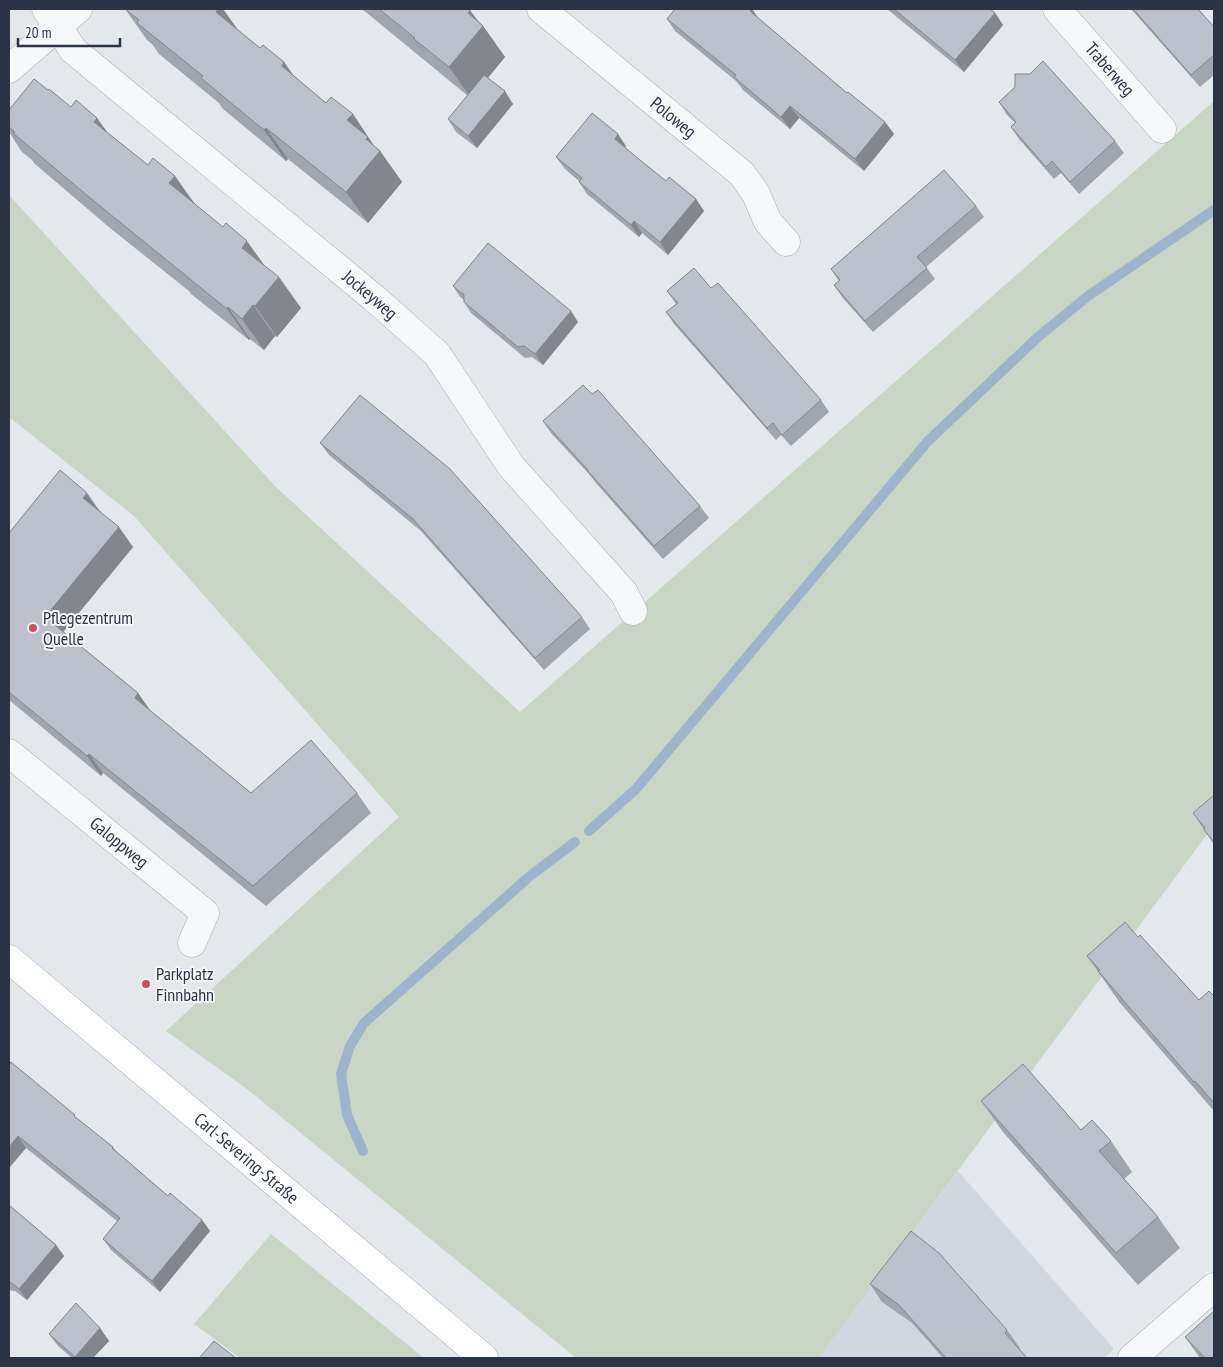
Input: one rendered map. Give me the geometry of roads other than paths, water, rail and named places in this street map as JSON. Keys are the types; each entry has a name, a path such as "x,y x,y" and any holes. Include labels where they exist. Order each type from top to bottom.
{"street":[{"path":"9,70 52,18 78,9"},
{"name":"Poloweg","path":"541,9 742,174 756,194 768,222 786,242"},
{"name":"Traberweg","path":"1057,9 1162,129"},
{"name":"Jockeyweg","path":"52,18 73,50 374,298 437,354 511,466 624,593 633,611"},
{"name":"Galoppweg","path":"9,753 205,913 192,943"},
{"name":"Carl-Severing-Straße","path":"9,959 484,1358"},
{"path":"1132,1358 1214,1287"}],"waterway":[{"path":"589,831 636,789 928,441 1038,337 1088,296 1214,210"},
{"path":"363,1151 347,1115 341,1074 350,1046 364,1023 530,876 575,842"}],"place":[{"name":"Pflegezentrum Quelle","path":"33,628"},
{"name":"Parkplatz Finnbahn","path":"146,984"}]}
